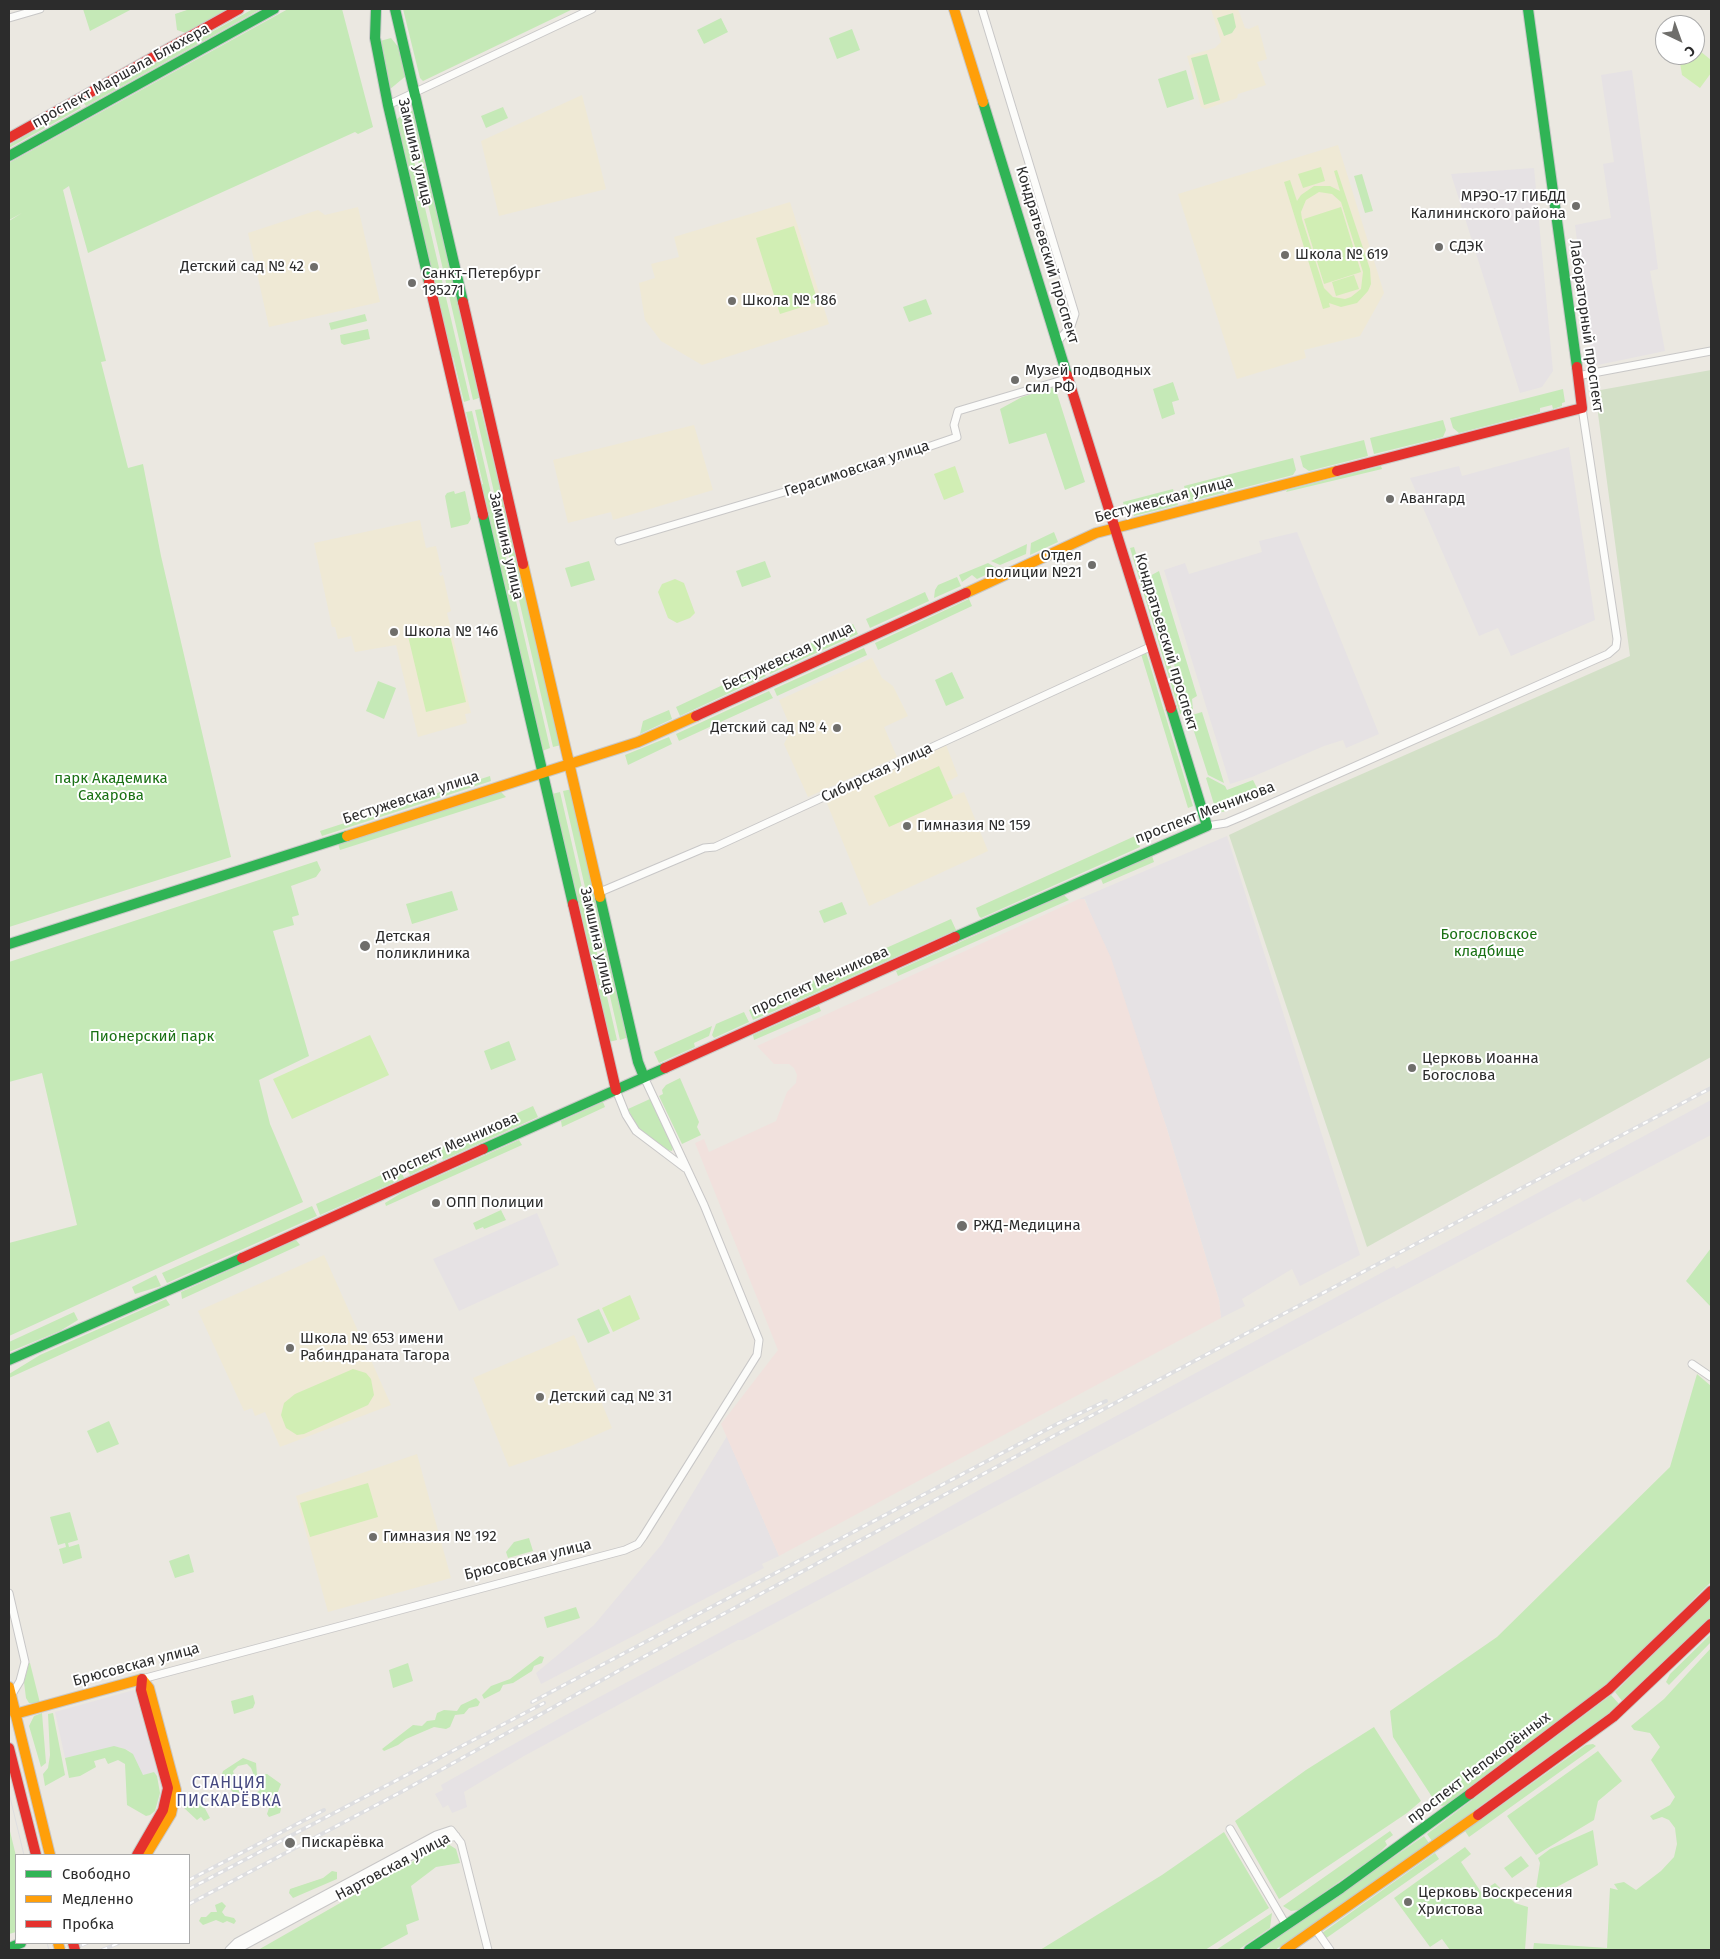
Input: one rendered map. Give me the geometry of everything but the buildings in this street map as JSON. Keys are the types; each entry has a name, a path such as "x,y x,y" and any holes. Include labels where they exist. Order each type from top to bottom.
{"street":[{"path":"9,18 40,9"},
{"name":"проспект Маршала Блюхера","path":"9,138 239,9"},
{"name":"проспект Маршала Блюхера","path":"9,156 274,9"},
{"name":"Замшина улица","path":"376,9 376,43 388,104 616,1090"},
{"name":"Замшина улица","path":"395,9 638,1062 644,1077"},
{"path":"388,104 415,94 592,9"},
{"name":"Кондратьевский проспект","path":"954,9 1070,378 1207,826"},
{"path":"982,9 1075,314 1071,326 1058,341"},
{"name":"Лабораторный проспект","path":"1528,9 1577,376 1617,638 1616,648"},
{"path":"1577,376 1711,351"},
{"name":"Герасимовская улица","path":"618,541 872,466 957,437 954,425 958,411 1070,378"},
{"name":"Бестужевская улица","path":"9,944 638,742 1063,548 1115,527 1582,408"},
{"name":"Сибирская улица","path":"600,892 704,848 715,847 1152,646"},
{"name":"проспект Мечникова","path":"9,1360 38,1349 1160,845 1207,826 1232,821 1608,654 1616,648"},
{"name":"Брюсовская улица","path":"15,1714 603,1557 638,1544 757,1355 759,1347 759,1340 721,1245 644,1077"},
{"name":"Брюсовская улица","path":"616,1090 626,1116 636,1131 687,1170"},
{"name":"проспект Мечникова","path":"9,1366 38,1349"},
{"path":"1692,1364 1701,1368 1711,1377"},
{"name":"проспект Непокорённых","path":"1248,1950 1441,1816 1609,1689 1711,1591"},
{"path":"9,1593 25,1662 20,1680 10,1692 50,1854"},
{"path":"1285,1950 1316,1930 1613,1717 1711,1624"},
{"path":"138,1854 164,1810 168,1788 141,1690 142,1679"},
{"path":"142,1679 149,1688 176,1790 171,1814 147,1854"},
{"path":"9,1748 36,1854"},
{"path":"1230,1829 1286,1925"},
{"name":"Нартовская улица","path":"230,1950 237,1942 436,1835 451,1830 456,1836 441,1840 236,1950"},
{"path":"456,1836 461,1843 488,1950"},
{"path":"1316,1930 1330,1950"}],"shaded area":[{"path":"1211,9 1238,9 1245,28 1249,29 1258,25 1267,59 1257,62 1266,85 1238,94 1237,98 1206,109 1201,107 1187,56 1215,48 1221,42"},
{"path":"1632,70 1658,269 1650,271 1665,351 1593,366 1575,225 1611,218 1603,164 1614,162 1601,75"},
{"path":"582,95 606,189 499,216 481,141"},
{"name":"Школа № 619","path":"1338,145 1384,293 1360,336 1304,350 1306,358 1237,379 1178,194"},
{"path":"1534,168 1553,371 1542,387 1520,393 1451,174"},
{"name":"Школа № 186","path":"790,202 829,324 702,365 661,341 645,320 639,283 655,278 651,264 679,257 674,237"},
{"name":"Детский сад № 42","path":"358,207 380,302 269,327 248,233 318,210 325,215"},
{"path":"694,425 713,490 613,520 611,512 568,523 553,460"},
{"path":"1569,447 1595,620 1511,656 1498,628 1479,636 1410,478 1459,466 1462,476"},
{"name":"Школа № 146","path":"420,520 426,548 436,546 442,572 439,573 440,576 443,575 451,611 447,613 471,713 465,714 467,723 418,737 396,645 355,652 351,636 338,639 335,627 332,627 314,543"},
{"path":"1297,532 1379,734 1346,748 1343,740 1324,746 1252,777 1230,784 1164,570 1185,563 1189,574 1262,552 1259,541"},
{"name":"Детский сад № 4","path":"872,658 882,678 893,686 908,716 884,727 897,757 808,797 784,744 791,729 779,700"},
{"name":"Гимназия № 159","path":"946,745 958,776 947,782 953,796 964,792 988,851 869,906 826,801"},
{"path":"1227,836 1360,1255 1300,1286 1292,1269 1242,1299 1245,1306 1221,1318 1219,1300 1167,1129 1085,899 1079,899"},
{"name":"РЖД-Медицина","path":"1079,899 1084,899 1111,958 1167,1129 1219,1300 1221,1318 779,1556 721,1424 778,1350 695,1143 704,1139 709,1152 776,1121 787,1092 796,1083 797,1075 794,1068 789,1064 774,1064 757,1046"},
{"path":"1711,1100 1711,1135 1583,1202 1580,1198 743,1640 738,1640 524,1756 464,1792 467,1807 452,1813 448,1805 443,1808 435,1794 443,1790 441,1785 564,1716 872,1551 981,1489 1394,1266 1396,1269"},
{"path":"537,1213 559,1265 459,1311 433,1259"},
{"name":"Школа № 653 имени Рабиндраната Тагора","path":"324,1255 391,1405 280,1447 265,1412 255,1416 252,1408 244,1411 198,1311"},
{"name":"Детский сад № 31","path":"574,1335 612,1428 571,1446 509,1467 473,1378"},
{"path":"727,1436 779,1556 762,1564 764,1568 541,1684 536,1673 594,1625 662,1544"},
{"name":"Гимназия № 192","path":"417,1454 451,1578 328,1612 296,1496"},
{"path":"134,1690 158,1774 142,1779 130,1751 119,1747 65,1758 55,1712"}],"green space":[{"path":"83,9 132,9 90,31"},
{"path":"190,9 230,9 186,33 177,30 175,14"},
{"path":"253,9 261,9 86,106 84,103"},
{"name":"парк Академика Сахарова","path":"288,9 342,9 373,127 358,134 355,132 88,253 69,186 63,190 106,361 101,362 128,468 143,464 161,556 231,857 9,927 9,221 22,213 9,220 9,163"},
{"path":"403,9 573,9 423,81 420,78"},
{"path":"1233,13 1236,27 1232,33 1224,36 1217,18"},
{"path":"721,18 728,32 704,44 697,30"},
{"path":"852,29 860,50 837,59 829,38"},
{"path":"391,38 400,49 407,75 389,90 380,41"},
{"path":"1207,54 1220,100 1204,105 1191,58"},
{"path":"1705,55 1711,60 1711,73 1700,88 1682,75 1680,65 1705,65"},
{"path":"1186,70 1194,99 1167,108 1158,79"},
{"path":"79,105 81,108 9,148 9,145"},
{"path":"503,107 508,118 486,128 481,116"},
{"path":"414,110 471,351 469,352 479,398 473,400 407,113"},
{"path":"403,114 470,400 464,402 453,357 451,357 396,120"},
{"path":"1321,167 1325,181 1303,188 1298,174"},
{"path":"1337,170 1370,269 1371,284 1368,291 1357,303 1341,307 1329,303 1330,307 1323,309 1284,182 1290,180 1297,201 1301,195 1314,186 1330,186 1340,191 1334,171","holes":["1319,192 1332,194 1341,202 1363,272 1361,289 1345,299 1333,297 1324,288 1301,212 1306,200"]},
{"path":"1362,174 1373,211 1365,213 1354,176"},
{"path":"1341,207 1361,272 1324,284 1304,219"},
{"path":"794,226 818,302 780,314 756,238"},
{"path":"1354,275 1359,289 1336,296 1332,282"},
{"path":"926,299 932,314 909,322 903,307"},
{"path":"365,314 367,321 331,330 329,323"},
{"path":"368,329 370,339 344,345 341,343 340,335"},
{"name":"Богословское кладбище","path":"1711,370 1711,1057 1367,1247 1229,835 1312,796 1630,656 1595,391"},
{"path":"1173,382 1179,400 1172,402 1175,414 1162,419 1153,389"},
{"path":"1055,387 1085,482 1065,490 1046,433 1009,444 1000,409 1022,397"},
{"path":"1563,389 1565,402 1562,403 1562,406 1553,409 1552,405 1540,408 1540,412 1459,433 1453,428 1450,418"},
{"path":"481,409 498,480 500,480 561,745 553,747 475,410"},
{"path":"472,411 550,748 542,751 480,485 483,484 466,412"},
{"path":"1443,420 1446,430 1443,437 1374,454 1370,438"},
{"path":"1364,440 1368,456 1309,471 1303,467 1300,456"},
{"path":"1293,458 1296,470 1293,475 1188,502 1184,486"},
{"path":"955,466 964,492 944,500 934,474"},
{"path":"1381,466 1382,469 1286,492 1287,490"},
{"path":"1173,489 1178,505 1134,516 1132,511 1126,512 1123,502"},
{"path":"454,491 455,494 465,491 471,519 468,524 451,528 445,496 447,493"},
{"path":"1054,532 1058,542 1030,555 1031,543"},
{"path":"1027,544 1026,554 1000,565 991,561"},
{"path":"1134,547 1185,712 1180,714 1130,548"},
{"path":"589,561 595,580 571,587 565,568"},
{"path":"765,561 771,577 742,587 736,571"},
{"path":"988,563 998,569 977,579 972,575 962,582 959,575"},
{"path":"1159,571 1197,696 1192,699 1193,710 1187,712 1183,698 1186,697 1182,688 1180,688 1166,631 1163,632 1150,582 1146,578"},
{"path":"957,577 961,586 934,598 938,585"},
{"path":"675,579 684,583 695,613 690,618 677,623 668,618 658,592 662,584"},
{"path":"925,592 929,601 870,628 866,619"},
{"path":"969,599 972,606 878,650 875,643"},
{"path":"853,624 858,634 770,674 766,664"},
{"path":"448,627 466,702 426,712 408,636"},
{"path":"864,648 867,655 777,696 774,689"},
{"path":"1146,652 1193,806 1188,808 1141,654"},
{"path":"759,668 766,676 680,716 676,707"},
{"path":"952,672 964,698 946,706 935,680"},
{"path":"378,681 396,688 384,719 366,711"},
{"path":"769,691 773,698 679,741 676,734"},
{"path":"669,710 672,719 640,734 643,721"},
{"path":"1202,712 1224,783 1208,775 1189,716"},
{"path":"669,737 672,744 628,765 625,755"},
{"path":"939,766 953,798 889,827 874,796"},
{"path":"490,776 491,781 322,836 320,831"},
{"path":"1208,777 1225,786 1227,790 1253,780 1261,796 1223,812 1216,811 1206,778"},
{"path":"572,789 629,1037 620,1040 563,791"},
{"path":"501,792 506,797 340,850 338,844"},
{"path":"560,792 617,1040 609,1042 552,794"},
{"path":"1135,836 1140,847 981,918 979,916 976,908"},
{"path":"1152,856 1154,862 1103,884 1101,879"},
{"name":"Пионерский парк","path":"317,861 321,870 316,877 291,886 299,915 292,917 294,925 273,931 309,1056 259,1080 270,1124 303,1202 9,1336 9,1243 77,1225 42,1073 9,1082 9,962"},
{"path":"452,891 458,910 412,924 406,904"},
{"path":"1064,895 1069,900 898,976 896,971"},
{"path":"842,902 847,914 824,923 819,911"},
{"path":"951,919 956,930 797,1001 792,990"},
{"path":"786,993 791,1004 753,1020 749,1010"},
{"path":"819,1006 821,1011 754,1040 753,1035"},
{"path":"744,1012 749,1022 714,1038 712,1035 716,1024"},
{"path":"712,1026 709,1036 694,1043 695,1047 659,1063 654,1052"},
{"path":"370,1035 389,1075 292,1119 273,1079"},
{"path":"509,1041 516,1060 491,1070 484,1051"},
{"path":"680,1078 699,1122 697,1127 701,1135 682,1144 659,1096 663,1094 662,1090 666,1085"},
{"path":"650,1099 673,1147 672,1151 638,1129 628,1109"},
{"path":"603,1102 605,1107 562,1127 561,1121"},
{"path":"533,1106 538,1117 443,1160 438,1149"},
{"path":"519,1140 522,1145 386,1206 385,1203 403,1192"},
{"path":"433,1151 437,1162 410,1175 405,1164"},
{"path":"399,1167 404,1178 320,1215 316,1204"},
{"path":"312,1206 317,1216 167,1283 162,1273"},
{"path":"501,1210 506,1220 484,1229 483,1227 476,1230 473,1223"},
{"path":"296,1240 300,1245 182,1299 181,1292"},
{"path":"1711,1248 1711,1307 1686,1281"},
{"path":"156,1275 161,1286 135,1294 132,1287"},
{"path":"630,1295 640,1319 613,1332 602,1308"},
{"path":"166,1299 170,1305 9,1378 9,1374 40,1355"},
{"path":"599,1309 610,1333 588,1343 577,1319"},
{"path":"74,1312 78,1320 60,1331 9,1352 9,1342"},
{"path":"353,1369 366,1373 371,1379 374,1395 368,1405 304,1434 297,1435 286,1428 281,1415 284,1403 295,1394"},
{"path":"1697,1374 1711,1386 1711,1582 1608,1683 1449,1804 1442,1806 1436,1803 1393,1737 1390,1711 1497,1637 1670,1467"},
{"path":"109,1421 119,1444 97,1453 87,1431"},
{"path":"368,1483 378,1517 310,1537 300,1503"},
{"path":"70,1512 78,1540 68,1543 69,1547 79,1544 82,1558 63,1564 59,1549 66,1547 65,1543 58,1545 50,1517"},
{"path":"529,1538 533,1551 508,1558 506,1552 514,1542"},
{"path":"189,1554 194,1572 175,1578 169,1561"},
{"path":"1711,1598 1711,1618 1623,1702 1615,1692"},
{"path":"576,1607 580,1618 547,1628 544,1617"},
{"path":"1711,1634 1711,1642 1669,1685 1666,1682 1670,1674"},
{"path":"1711,1648 1711,1950 1533,1950 1534,1943 1607,1948 1610,1888 1618,1890 1614,1884 1624,1882 1636,1890 1661,1871 1674,1857 1677,1844 1675,1828 1669,1820 1662,1817 1653,1820 1650,1816 1670,1805 1675,1797 1651,1760 1660,1747 1650,1733 1634,1730 1631,1726 1664,1699"},
{"path":"540,1656 544,1657 542,1663 534,1666 532,1671 513,1683 503,1685 500,1691 484,1699 482,1695 491,1686 510,1679"},
{"path":"29,1663 40,1703 29,1703 26,1698 24,1682"},
{"path":"408,1663 413,1681 393,1688 389,1670"},
{"path":"253,1695 255,1703 253,1708 234,1714 231,1701"},
{"path":"1611,1695 1620,1705 1432,1841 1427,1834"},
{"path":"476,1698 480,1702 478,1706 469,1708 464,1714 455,1715 450,1727 446,1729 434,1727 384,1751 382,1749 413,1725 422,1726 427,1721 435,1720 437,1713 444,1710 457,1711 461,1705"},
{"path":"42,1713 46,1763 41,1767 29,1726 34,1716"},
{"path":"53,1713 65,1775 45,1786 43,1774 48,1768 50,1755 48,1714"},
{"path":"1374,1727 1421,1801 1407,1813 1279,1899 1235,1821 1306,1770"},
{"path":"1593,1744 1596,1746 1469,1837 1465,1831 1586,1745"},
{"path":"114,1746 125,1749 133,1754 143,1775 154,1772 157,1776 160,1793 155,1811 150,1815 146,1816 127,1805 125,1764 118,1760 108,1764 105,1758 94,1761 96,1767 80,1776 69,1778 65,1758"},
{"path":"1598,1751 1622,1781 1598,1801 1594,1820 1536,1855 1507,1816"},
{"path":"243,1758 256,1763 257,1775 267,1774 281,1784 277,1794 270,1796 272,1800 279,1801 280,1813 269,1817 267,1814 269,1808 263,1804 258,1805 258,1800 253,1799 253,1795 260,1790 251,1768 247,1764 238,1766 233,1771 240,1795 237,1796 228,1787 230,1780 222,1774 223,1771"},
{"path":"199,1797 210,1818 204,1821 201,1817 197,1820 183,1807 184,1802"},
{"path":"9,1827 16,1854 15,1932 9,1934"},
{"path":"1593,1830 1598,1865 1538,1897 1535,1895 1540,1863 1538,1858 1550,1849"},
{"path":"1390,1831 1393,1835 1385,1841 1387,1845 1377,1855 1299,1910 1291,1911 1283,1906"},
{"path":"1224,1832 1269,1908 1213,1945 1205,1950 1040,1950 1162,1875"},
{"path":"1424,1836 1429,1843 1349,1900 1275,1950 1259,1950"},
{"path":"448,1844 456,1849 460,1863 436,1867 411,1886 419,1920 406,1925 408,1934 378,1950 258,1950 431,1851"},
{"path":"1465,1847 1471,1854 1461,1862 1481,1892 1495,1883 1515,1903 1528,1907 1525,1950 1450,1950 1442,1939 1430,1947 1394,1898"},
{"path":"1435,1853 1439,1859 1325,1939 1322,1933"},
{"path":"1521,1856 1529,1866 1512,1878 1504,1868"},
{"path":"332,1871 337,1872 337,1879 293,1898 289,1893 290,1889 323,1878"},
{"path":"222,1902 226,1906 222,1912 225,1916 234,1918 236,1921 234,1924 216,1920 203,1925 199,1921 201,1917 206,1917 211,1912 217,1912 215,1905"},
{"path":"1272,1913 1270,1928 1238,1950 1216,1950"}],"tram line":[{"path":"9,1793 24,1854"},
{"path":"47,1944 49,1950"}],"railway":[{"path":"190,1903 403,1791 638,1660 1130,1395 1711,1088"},
{"path":"532,1702 1057,1424 1106,1401"},
{"path":"190,1888 544,1703"},
{"path":"190,1879 324,1810"},
{"path":"102,1950 117,1944"}],"traffic: fast":[{"path":"9,156 274,9"},
{"path":"376,9 375,38 388,105 429,282"},
{"path":"395,9 463,302"},
{"path":"1528,9 1577,367"},
{"path":"983,102 1067,375"},
{"path":"483,515 573,904"},
{"path":"955,937 1207,826 1171,708"},
{"path":"9,944 347,836"},
{"path":"600,897 638,1062 644,1077"},
{"path":"483,1149 665,1068"},
{"path":"9,1360 242,1258"},
{"path":"1249,1950 1341,1888 1470,1794"},
{"path":"9,1948 19,1944"}],"traffic: slow":[{"path":"954,9 983,102"},
{"path":"966,593 1096,533 1337,471"},
{"path":"523,564 600,897"},
{"path":"347,836 638,742 696,716"},
{"path":"142,1679 149,1688 176,1790 171,1814 147,1854"},
{"path":"15,1714 142,1679"},
{"path":"9,1687 50,1854"},
{"path":"1285,1950 1478,1815"},
{"path":"58,1944 60,1950"}],"traffic: jam":[{"path":"9,138 239,9"},
{"path":"429,282 483,515"},
{"path":"463,302 523,564"},
{"path":"1337,471 1582,408 1577,367"},
{"path":"1067,375 1171,708"},
{"path":"696,716 966,593"},
{"path":"573,904 616,1090"},
{"path":"665,1068 955,937"},
{"path":"242,1258 483,1149"},
{"path":"1470,1794 1609,1689 1711,1591"},
{"path":"1478,1815 1613,1717 1711,1624"},
{"path":"138,1854 163,1810 168,1788 141,1690 142,1679"},
{"path":"9,1748 36,1854"},
{"path":"73,1944 75,1950"}],"place":[{"name":"МРЭО-17 ГИБДД Калининского района","path":"1576,206"},
{"name":"СДЭК","path":"1439,247"},
{"name":"Школа № 619","path":"1285,255"},
{"name":"Детский сад № 42","path":"314,267"},
{"name":"Санкт-Петербург 195271","path":"412,283"},
{"name":"Школа № 186","path":"732,301"},
{"name":"Музей подводных сил РФ","path":"1015,380"},
{"name":"Авангард","path":"1390,499"},
{"name":"Отдел полиции №21","path":"1092,565"},
{"name":"Школа № 146","path":"394,632"},
{"name":"Детский сад № 4","path":"837,728"},
{"name":"Гимназия № 159","path":"907,826"},
{"name":"Детская поликлиника","path":"365,946"},
{"name":"Церковь Иоанна Богослова","path":"1412,1068"},
{"name":"ОПП Полиции","path":"436,1203"},
{"name":"РЖД-Медицина","path":"962,1226"},
{"name":"Школа № 653 имени Рабиндраната Тагора","path":"290,1348"},
{"name":"Детский сад № 31","path":"540,1397"},
{"name":"Гимназия № 192","path":"373,1537"},
{"name":"Пискарёвка","path":"290,1843"},
{"name":"Церковь Воскресения Христова","path":"1408,1902"}],"district":[{"name":"СТАНЦИЯ ПИСКАРЁВКА","path":"229,1793"}]}
